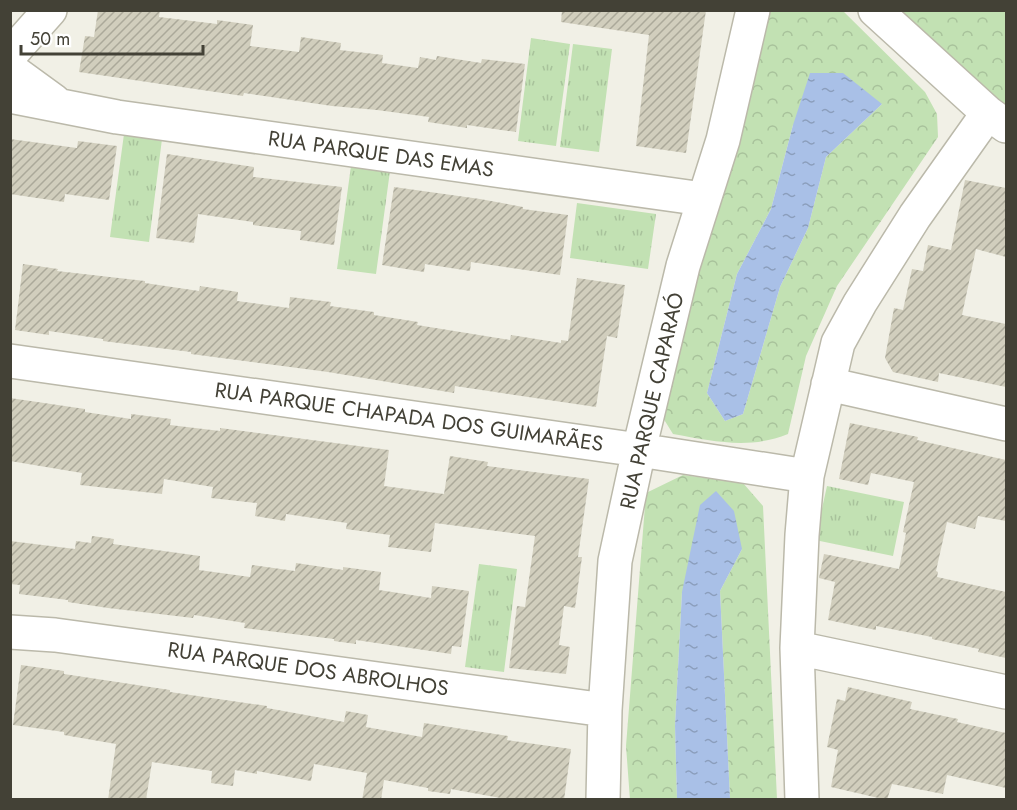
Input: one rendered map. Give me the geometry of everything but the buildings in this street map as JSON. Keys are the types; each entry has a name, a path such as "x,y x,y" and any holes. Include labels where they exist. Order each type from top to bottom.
{"street":[{"path":"10,55 50,10"},
{"name":"RUA PARQUE CAPARAÓ","path":"603,800 604,710 615,561 683,266 723,140 753,10"},
{"path":"802,800 797,648 802,535 807,476 838,343 860,303 915,216 997,120 875,10"},
{"name":"RUA PARQUE DAS EMAS","path":"10,69 60,105"},
{"name":"RUA PARQUE DAS EMAS","path":"10,96 117,117 703,199"},
{"name":"RUA PARQUE CHAPADA DOS GUIMARÃES","path":"10,362 639,450 807,476"},
{"path":"828,384 1006,424"},
{"name":"RUA PARQUE DOS ABROLHOS","path":"10,632 55,635 604,710"},
{"path":"797,648 1006,692"}],"green space":[{"path":"759,11 843,11 925,92 937,114 938,137 837,286 806,356 788,434 759,442 731,443 673,434 655,405","holes":["882,104 826,157 808,228 780,287 743,414 725,421 707,393 737,274 771,209 793,125"]},
{"path":"881,11 1006,11 1006,112"},
{"path":"531,38 570,44 556,146 518,141"},
{"path":"573,44 612,49 599,152 560,147"},
{"path":"124,134 162,139 149,242 110,237"},
{"path":"351,166 390,171 376,274 337,269"},
{"path":"577,203 656,214 648,269 570,258"},
{"path":"683,475 743,483 763,506 777,799 730,799 720,591 742,549 682,592 675,726 677,799 630,800 626,746 646,493"},
{"path":"827,486 904,502 893,556 815,540"},
{"path":"479,564 517,569 504,672 465,667"}],"water":[{"path":"810,73 843,73 882,104 826,157 808,228 780,287 743,414 725,421 707,393 737,274 771,209 793,125"},
{"path":"716,491 734,511 742,549 720,591 730,799 677,799 675,726 682,592 700,505"}]}
